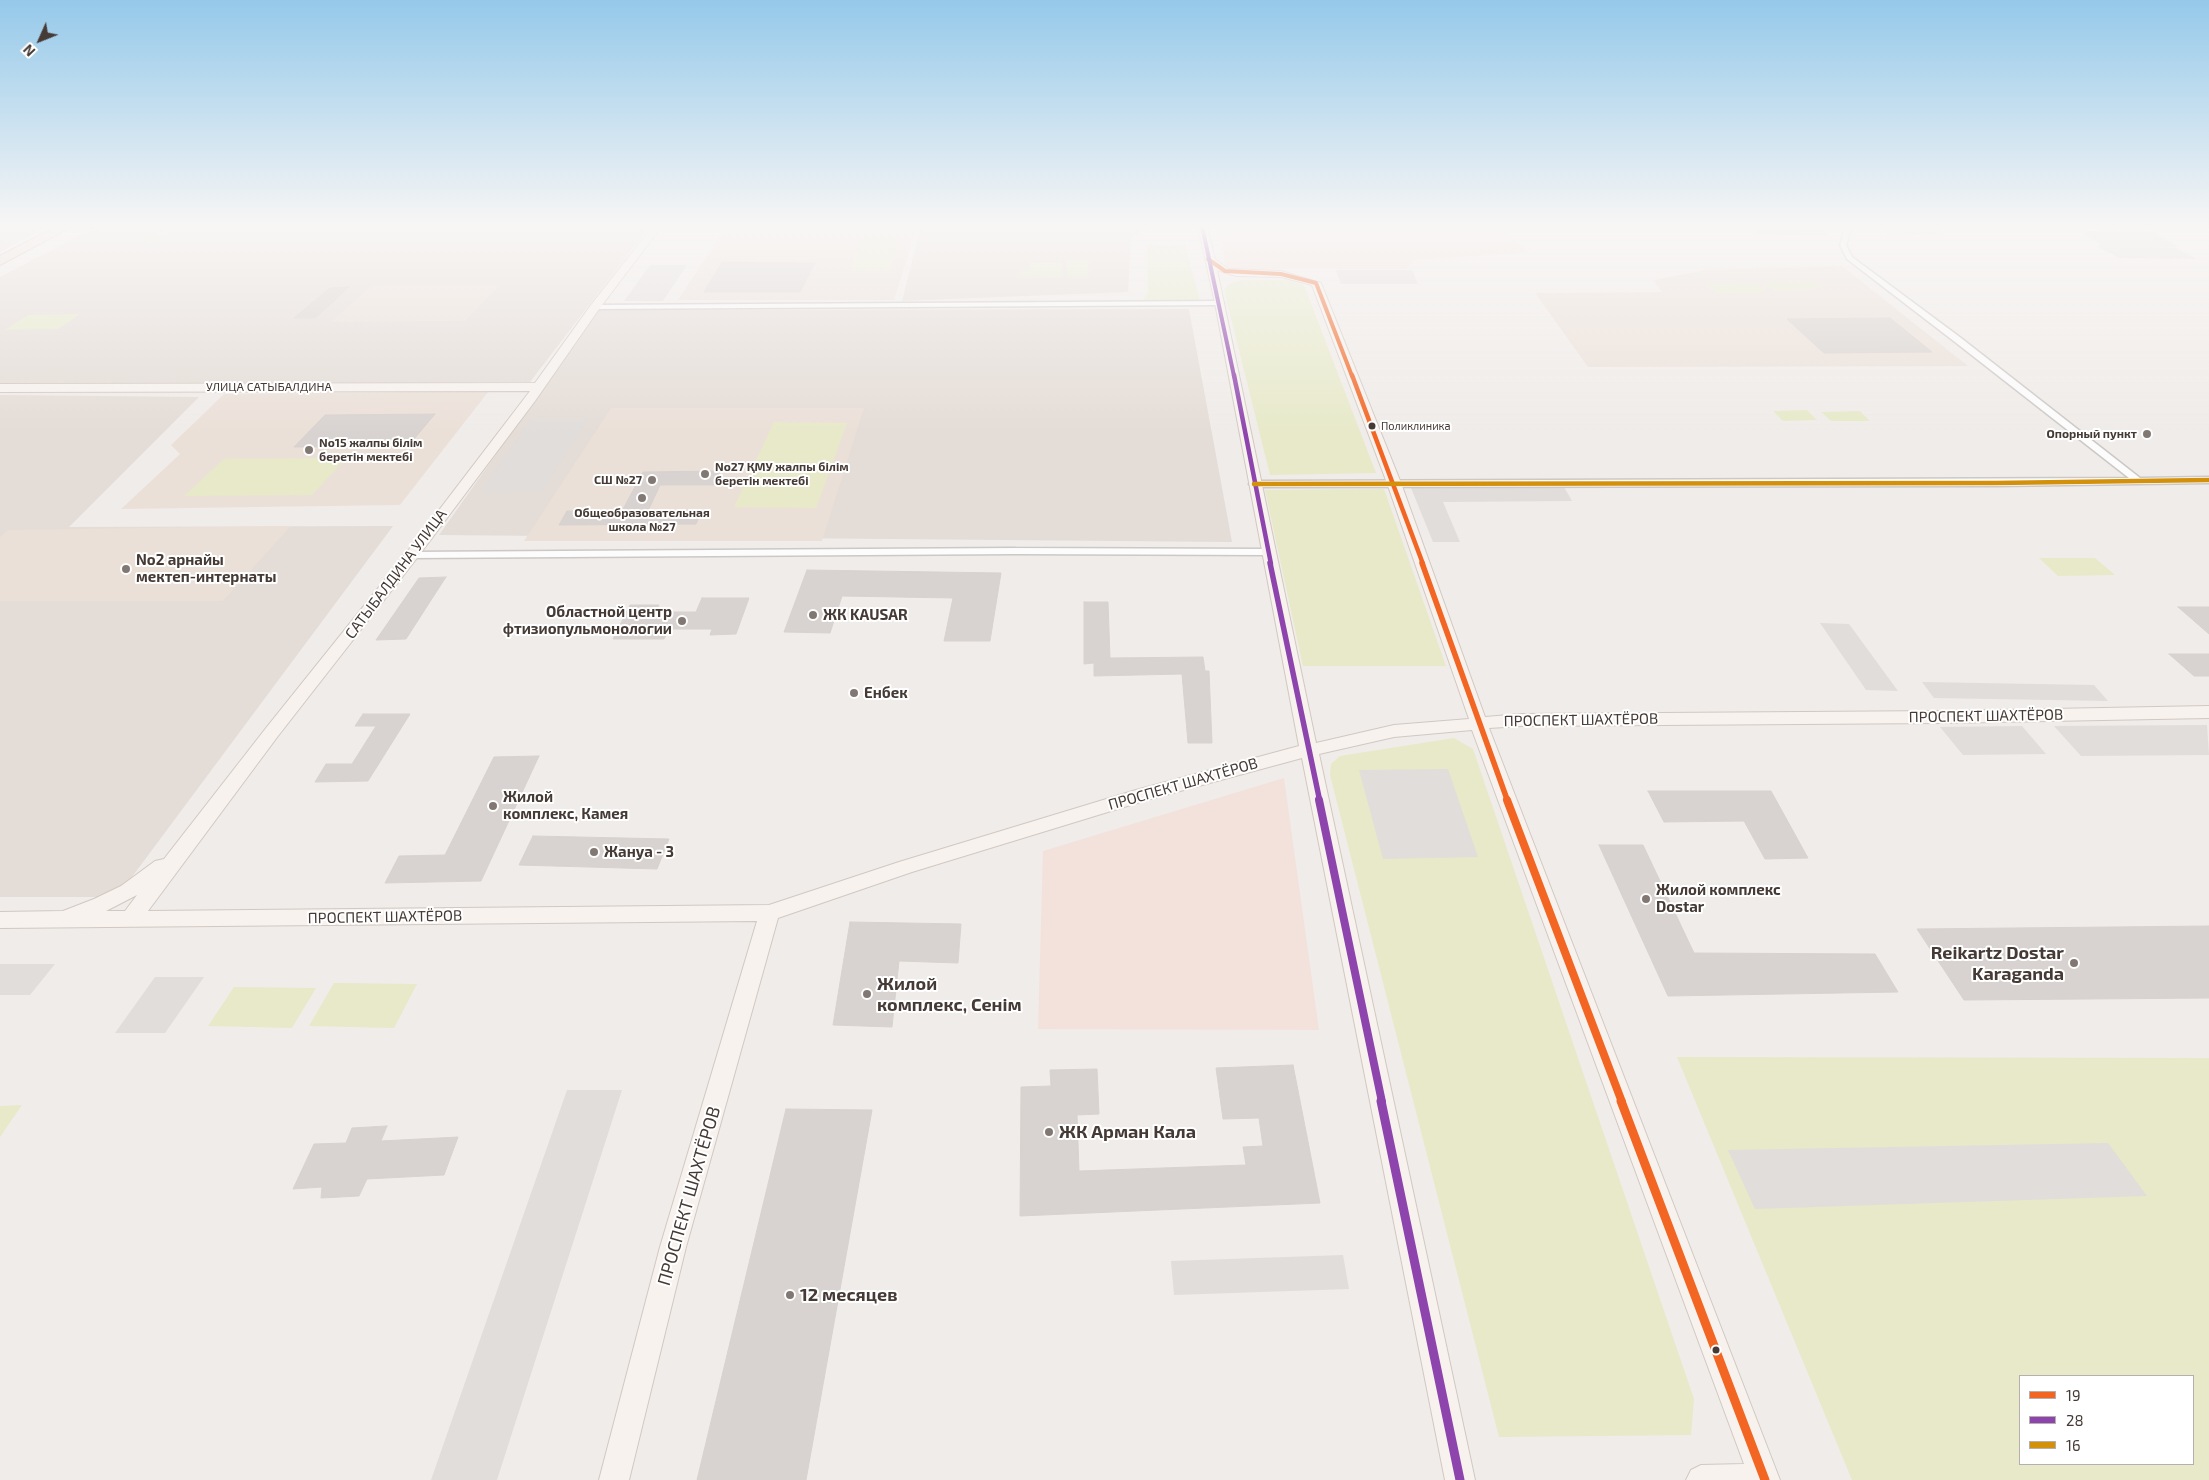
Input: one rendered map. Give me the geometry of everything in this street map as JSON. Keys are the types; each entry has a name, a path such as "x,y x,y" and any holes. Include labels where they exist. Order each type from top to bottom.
{"main road":[{"name":"САТЫБАЛДИНА УЛИЦА","path":"130,919 272,732 412,555 604,295"},
{"path":"1321,295 1394,483 1479,722 1765,1479 1701,1480"},
{"path":"1218,297 1254,484 1460,1480"},
{"name":"УЛИЦА САТЫБАЛДИНА","path":"0,388 538,387"},
{"name":"ПРОСПЕКТ ШАХТЁРОВ","path":"0,920 769,913 906,867 1143,795 1309,750 1394,731 1479,722 1521,720 1943,717 2209,712"},
{"path":"47,920 101,905 155,872 182,850"},
{"name":"ПРОСПЕКТ ШАХТЁРОВ","path":"614,1480 673,1247 769,913"}],"street":[{"path":"1898,295 2138,481"},
{"path":"595,307 1218,297"},
{"path":"1254,484 2209,480"},
{"path":"412,555 1014,551 1268,552"}],"shaded area":[{"path":"0,295 597,295 530,382 0,383"},
{"path":"362,295 490,295 465,321 331,322"},
{"path":"628,295 667,295 663,301 624,301"},
{"path":"681,295 896,295 894,300 678,300"},
{"path":"904,295 1051,295 902,301"},
{"path":"1536,295 1879,295 1968,366 1588,367"},
{"path":"1189,309 1232,542 439,535 598,310"},
{"name":"No15 жалпы білім беретін мектебі","path":"489,391 400,505 121,509 180,454 171,445 224,394"},
{"path":"0,395 199,397 69,527 393,526 117,897 0,897"},
{"name":"No27 ҚМУ жалпы білім беретін мектебі","path":"611,408 864,408 822,541 524,541"},
{"path":"532,419 588,419 541,492 480,493"},
{"path":"1564,487 1572,501 1443,502 1460,542 1433,542 1411,488"},
{"name":"No2 арнайы мектеп-интернаты","path":"291,526 223,601 0,601 0,537 8,530"},
{"path":"1820,623 1849,624 1898,691 1866,690"},
{"path":"1922,682 2094,685 2108,701 1934,698"},
{"path":"2207,725 2209,755 2081,756 2054,726"},
{"path":"2022,726 2046,754 1963,755 1940,727"},
{"path":"1448,769 1478,857 1383,859 1359,770"},
{"path":"1284,778 1319,1030 1038,1029 1043,851"},
{"path":"0,964 55,964 30,995 0,995"},
{"path":"155,977 204,977 165,1033 115,1033"},
{"path":"567,1090 622,1090 497,1480 431,1480"},
{"path":"2108,1143 2147,1196 1755,1209 1728,1150"},
{"path":"1343,1255 1349,1289 1174,1295 1171,1261"}],"green space":[{"path":"1146,295 1199,295 1200,300 1142,301"},
{"path":"1225,295 1308,295 1376,473 1270,475"},
{"path":"80,314 58,329 5,330 28,315"},
{"path":"1807,410 1817,420 1783,421 1773,411"},
{"path":"1860,411 1870,421 1831,421 1821,412"},
{"path":"774,422 847,423 816,508 734,507"},
{"path":"346,458 312,495 184,496 224,459"},
{"path":"1384,489 1446,666 1303,666 1265,490"},
{"path":"2039,558 2095,558 2115,575 2058,576"},
{"path":"1454,738 1473,749 1694,1399 1691,1435 1499,1437 1330,775 1331,764 1340,756"},
{"path":"334,983 417,984 394,1028 309,1026"},
{"path":"234,987 316,988 292,1028 208,1026"},
{"path":"1677,1057 2209,1058 2209,1480 1852,1480"},
{"path":"22,1105 0,1137 0,1106"}],"building":[{"path":"322,295 340,295 315,318 294,318"},
{"path":"1890,318 1932,352 1824,353 1787,319"},
{"path":"435,414 408,446 294,447 325,415"},
{"name":"Общеобразовательная школа №27","path":"720,471 714,485 660,485 648,511 702,510 696,524 559,525 567,511 622,511 643,472"},
{"name":"ЖК KAUSAR","path":"807,570 1001,573 990,641 944,641 953,598 842,596 830,633 784,632"},
{"path":"446,577 406,639 376,640 419,578"},
{"name":"Областной центр фтизиопульмонологии","path":"702,598 749,598 736,634 710,635 712,629 669,629 664,639 613,639 630,605 659,605 655,612 696,612"},
{"path":"1084,602 1108,602 1110,658 1203,657 1205,671 1209,671 1212,743 1188,743 1182,674 1094,676 1094,663 1084,664"},
{"path":"2178,607 2209,607 2209,634"},
{"path":"2169,654 2209,654 2209,676 2194,676"},
{"path":"363,714 410,714 368,781 315,782 326,764 352,764 376,726 355,726"},
{"name":"Жилой комплекс, Камея","path":"539,756 481,881 385,883 399,856 445,855 494,757"},
{"name":"Жилой комплекс Dostar","path":"1648,791 1771,791 1808,858 1765,859 1744,821 1664,822"},
{"name":"Жануа - 3","path":"533,836 669,839 657,869 519,865"},
{"name":"Жилой комплекс Dostar","path":"1599,845 1643,845 1694,953 1875,954 1898,992 1668,996"},
{"name":"Жилой комплекс, Сенiм","path":"850,922 961,924 958,963 899,961 892,1027 833,1025"},
{"name":"Reikartz Dostar Karaganda","path":"2209,926 2209,998 1964,1000 1917,929"},
{"name":"ЖК Арман Кала","path":"1293,1065 1320,1203 1020,1216 1021,1087 1051,1086 1050,1070 1097,1069 1099,1114 1077,1115 1079,1171 1246,1165 1243,1147 1263,1146 1259,1118 1223,1119 1216,1068"},
{"name":"12 месяцев","path":"786,1109 872,1110 806,1480 697,1480"},
{"path":"387,1126 381,1141 458,1137 444,1175 367,1179 359,1196 321,1198 322,1187 293,1189 314,1144 346,1143 352,1128"}],"transit line":[{"name":"28","path":"1218,295 1268,552 1460,1480"},
{"name":"19","path":"1321,295 1394,483 1487,747 1765,1480"},
{"name":"16","path":"1254,484 1996,483 2209,480"}],"place":[{"name":"Поликлиника","path":"1372,426"},
{"name":"Опорный пункт","path":"2147,434"},
{"name":"No15 жалпы білім беретін мектебі","path":"309,450"},
{"name":"No27 ҚМУ жалпы білім беретін мектебі","path":"705,474"},
{"name":"СШ №27","path":"652,480"},
{"name":"Общеобразовательная школа №27","path":"642,498"},
{"name":"No2 арнайы мектеп-интернаты","path":"126,569"},
{"name":"ЖК KAUSAR","path":"813,615"},
{"name":"Областной центр фтизиопульмонологии","path":"682,621"},
{"name":"Енбек","path":"854,693"},
{"name":"Жилой комплекс, Камея","path":"493,806"},
{"name":"Жануа - 3","path":"594,852"},
{"name":"Жилой комплекс Dostar","path":"1646,899"},
{"name":"Reikartz Dostar Karaganda","path":"2074,963"},
{"name":"Жилой комплекс, Сенiм","path":"867,994"},
{"name":"ЖК Арман Кала","path":"1049,1132"},
{"name":"12 месяцев","path":"790,1295"}]}
